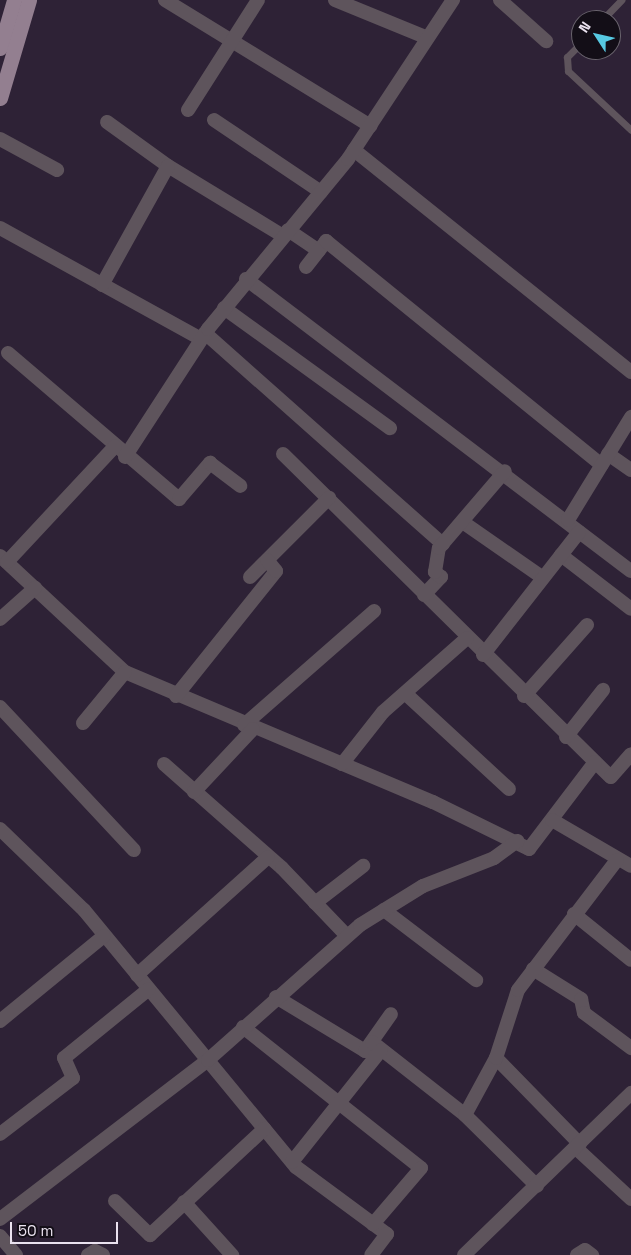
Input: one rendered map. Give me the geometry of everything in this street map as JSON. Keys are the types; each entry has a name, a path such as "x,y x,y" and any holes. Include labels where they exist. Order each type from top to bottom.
{"main road":[{"path":"0,48 14,0"},
{"path":"0,98 28,0"}],"street":[{"path":"165,0 371,126"},
{"path":"188,110 258,0"},
{"path":"335,0 425,37"},
{"path":"125,457 203,336 246,280 354,150 371,126 425,37 453,0"},
{"path":"500,0 546,41"},
{"path":"214,120 320,192"},
{"path":"107,122 168,166 320,251"},
{"path":"0,139 56,170"},
{"path":"354,150 631,372"},
{"path":"102,285 168,166"},
{"path":"0,228 102,285 203,336 443,544"},
{"path":"306,267 326,241 605,460 631,470"},
{"path":"246,280 505,471 568,520 579,532 631,570"},
{"path":"224,308 390,428"},
{"path":"8,353 115,446 125,457 179,499 210,464 240,486"},
{"path":"568,520 631,417"},
{"path":"115,446 3,559 125,672 249,727 342,764 517,841 529,849 595,762"},
{"path":"283,454 329,498 524,696 611,777 631,754"},
{"path":"424,595 441,577 434,572 434,556 505,471"},
{"path":"250,577 329,498"},
{"path":"464,522 543,578"},
{"path":"483,655 579,532"},
{"path":"561,555 631,609"},
{"path":"176,696 276,571 267,560"},
{"path":"0,619 35,588"},
{"path":"194,792 249,727 374,611"},
{"path":"524,696 587,624"},
{"path":"342,764 382,712 406,694 467,638"},
{"path":"83,723 125,672"},
{"path":"566,737 603,690"},
{"path":"406,694 509,789"},
{"path":"0,706 134,850"},
{"path":"164,764 268,857 347,936"},
{"path":"552,820 617,860 631,866"},
{"path":"0,829 104,936 292,1162 387,1234 371,1255"},
{"path":"0,1219 208,1060 276,997 347,936 423,886 494,858 517,841"},
{"path":"137,976 268,857"},
{"path":"464,1115 496,1058 508,1027 508,1013 533,968 617,860"},
{"path":"315,903 363,866"},
{"path":"384,910 476,980"},
{"path":"574,914 631,960"},
{"path":"0,1021 104,936"},
{"path":"533,968 581,999 584,1013 631,1048"},
{"path":"0,1134 73,1078 64,1058 149,989"},
{"path":"276,997 365,1051 377,1046"},
{"path":"292,1162 339,1103 377,1046 391,1014"},
{"path":"244,1027 421,1168 374,1224"},
{"path":"377,1046 464,1115 537,1186"},
{"path":"496,1058 578,1146 631,1198"},
{"path":"464,1255 631,1093"},
{"path":"115,1201 150,1235 264,1129"},
{"path":"184,1202 232,1255"},
{"path":"0,1236 16,1255"},
{"path":"577,1255 585,1250 592,1255"},
{"path":"88,1255 95,1251 103,1255"}],"lane":[{"path":"612,10 621,0"},
{"path":"571,53 567,57 568,71 631,130"}]}
